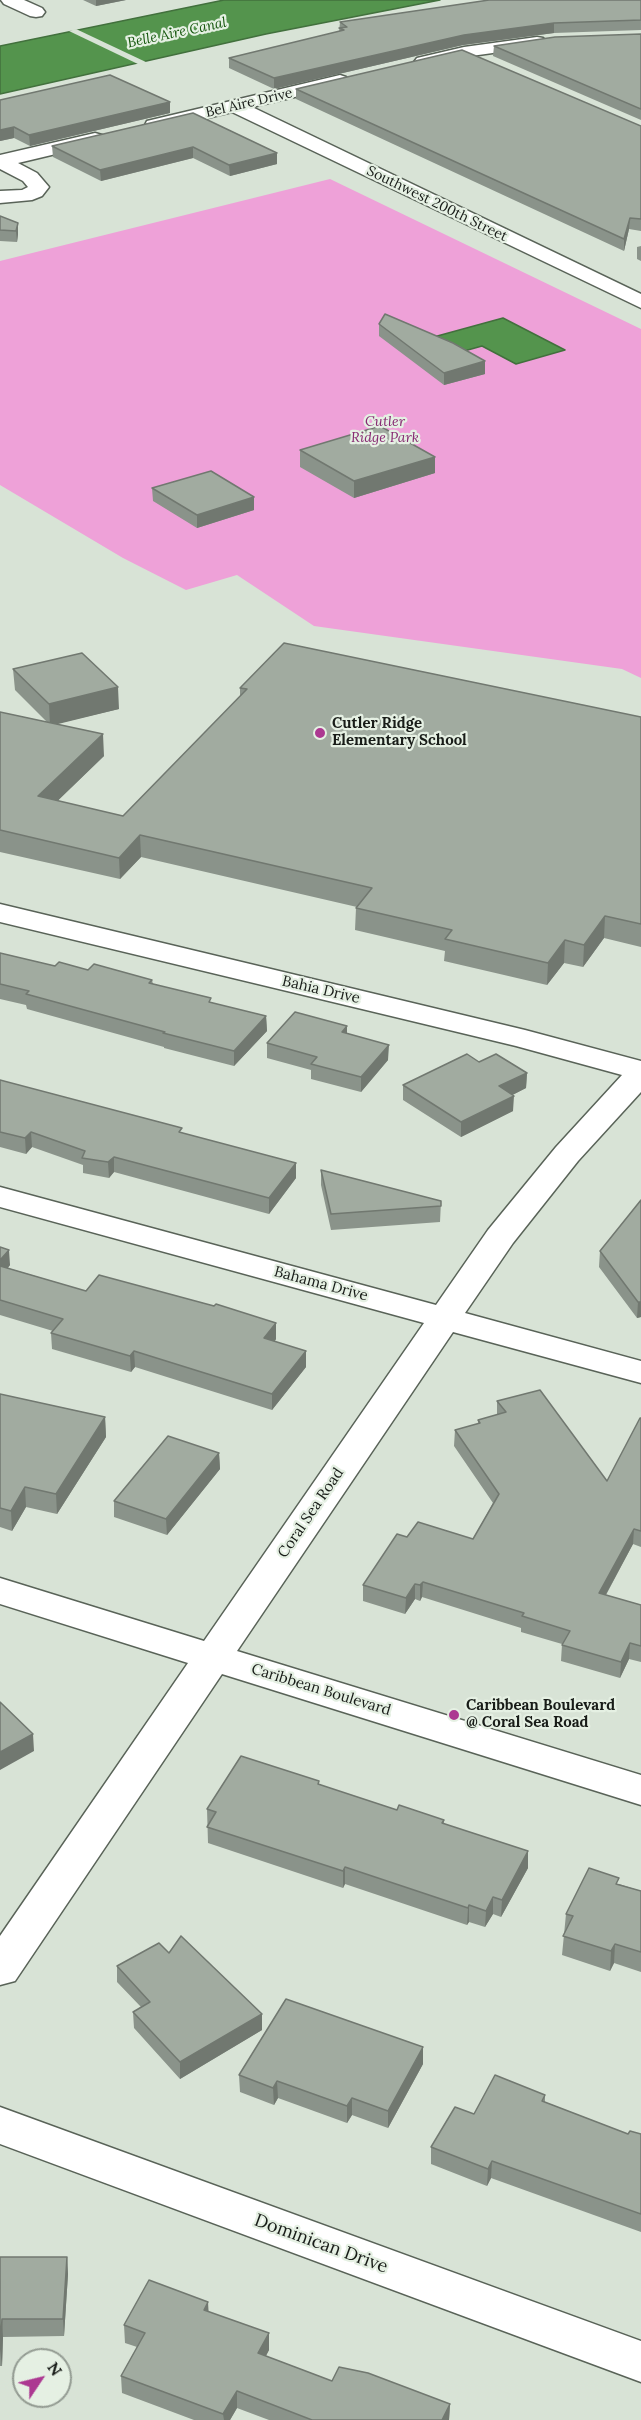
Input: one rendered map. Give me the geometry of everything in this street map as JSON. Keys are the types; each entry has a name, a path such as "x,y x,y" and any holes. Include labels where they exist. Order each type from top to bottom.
{"street":[{"path":"10,0 36,12"},
{"path":"406,66 464,52 554,40"},
{"path":"464,52 501,68"},
{"name":"Bel Aire Drive","path":"136,129 361,76"},
{"name":"Southwest 200th Street","path":"234,106 641,302"},
{"path":"0,161 114,134"},
{"path":"0,161 30,177 39,186 35,192 25,196 0,197"},
{"name":"Bahia Drive","path":"0,913 592,1055 641,1072"},
{"name":"Coral Sea Road","path":"0,1969 500,1237 548,1176 641,1072"},
{"name":"Bahama Drive","path":"0,1197 641,1372"},
{"name":"Caribbean Boulevard","path":"0,1591 641,1790"},
{"name":"Dominican Drive","path":"0,2125 641,2362"}],"green space":[{"name":"Cutler Ridge Park","path":"330,179 641,329 641,678 622,669 314,626 237,575 186,590 123,558 0,485 0,261"}],"water":[{"name":"Belle Aire Canal","path":"224,0 440,0 266,34 0,94 0,46"},
{"path":"503,318 565,350 516,364 482,346 457,353 430,338"}],"pier":[{"path":"76,29 148,63 140,65 69,31"}],"building":[{"path":"489,0 641,0 641,20 554,23 464,35 274,78 229,58 344,30 339,28 347,27 340,22"},
{"path":"641,34 641,109 494,46 555,37"},
{"path":"462,50 641,126 641,219 630,218 624,239 296,89"},
{"path":"110,75 170,102 29,135 14,127 0,130 0,100"},
{"path":"193,113 277,153 229,165 193,147 100,170 52,146"},
{"path":"0,216 18,223 16,231 0,230"},
{"path":"385,314 453,343 485,361 444,373 379,324"},
{"path":"380,426 435,457 354,481 300,450"},
{"path":"211,471 254,497 197,515 152,488"},
{"path":"284,643 641,717 641,924 605,916 584,945 565,940 548,963 445,939 452,930 356,908 372,888 140,835 119,858 0,830 0,712 103,734 38,796 123,816 247,689 240,688"},
{"path":"82,653 118,687 49,704 13,669"},
{"path":"0,953 55,966 59,962 88,970 94,964 152,980 149,983 211,998 209,1002 266,1016 234,1051 26,994 29,991 0,984"},
{"path":"295,1012 347,1026 342,1032 389,1045 361,1077 311,1064 317,1057 267,1043"},
{"path":"467,1054 479,1062 496,1054 527,1073 499,1086 514,1096 461,1122 403,1085"},
{"path":"0,1080 182,1128 179,1132 296,1163 269,1198 114,1157 108,1162 82,1158 85,1151 31,1132 25,1138 0,1132"},
{"path":"321,1170 441,1201 441,1206 331,1214"},
{"path":"641,1200 641,1302 638,1302 600,1251"},
{"path":"0,1247 9,1250 0,1260"},
{"path":"0,1266 86,1291 99,1275 214,1306 216,1304 276,1323 264,1338 306,1351 272,1394 134,1351 130,1356 51,1333 63,1319 0,1300"},
{"path":"540,1390 607,1481 641,1418 641,1531 634,1529 599,1593 641,1605 641,1646 630,1643 621,1662 562,1645 570,1631 522,1616 524,1613 423,1582 420,1585 415,1584 406,1598 363,1585 397,1534 407,1537 418,1522 473,1539 499,1494 455,1430 506,1412 497,1401"},
{"path":"0,1394 105,1417 56,1494 25,1487 11,1511 0,1508"},
{"path":"168,1436 219,1453 166,1519 114,1501"},
{"path":"0,1702 33,1734 0,1752"},
{"path":"241,1756 319,1781 318,1784 397,1810 399,1805 444,1820 442,1823 528,1851 502,1900 493,1897 486,1911 469,1905 468,1908 345,1867 343,1871 207,1827 216,1812 207,1809"},
{"path":"589,1868 619,1878 616,1884 641,1891 641,1952 615,1944 611,1951 563,1936 573,1916 566,1914"},
{"path":"181,1936 262,2014 180,2062 133,2012 150,2002 117,1966 159,1943 169,1953"},
{"path":"286,1999 423,2047 388,2111 352,2098 347,2106 277,2081 273,2088 239,2075"},
{"path":"495,2075 545,2095 542,2101 628,2134 630,2131 641,2134 641,2214 492,2161 488,2169 431,2147 455,2107 474,2114"},
{"path":"0,2257 67,2257 63,2319 2,2319 0,2349"},
{"path":"149,2280 208,2302 204,2310 269,2333 258,2353 332,2381 339,2367 368,2373 450,2404 442,2420 312,2420 237,2391 223,2414 121,2376 145,2333 124,2325"}],"place":[{"name":"Cutler Ridge Elementary School","path":"320,733"},
{"name":"Caribbean Boulevard @ Coral Sea Road","path":"454,1715"}]}
